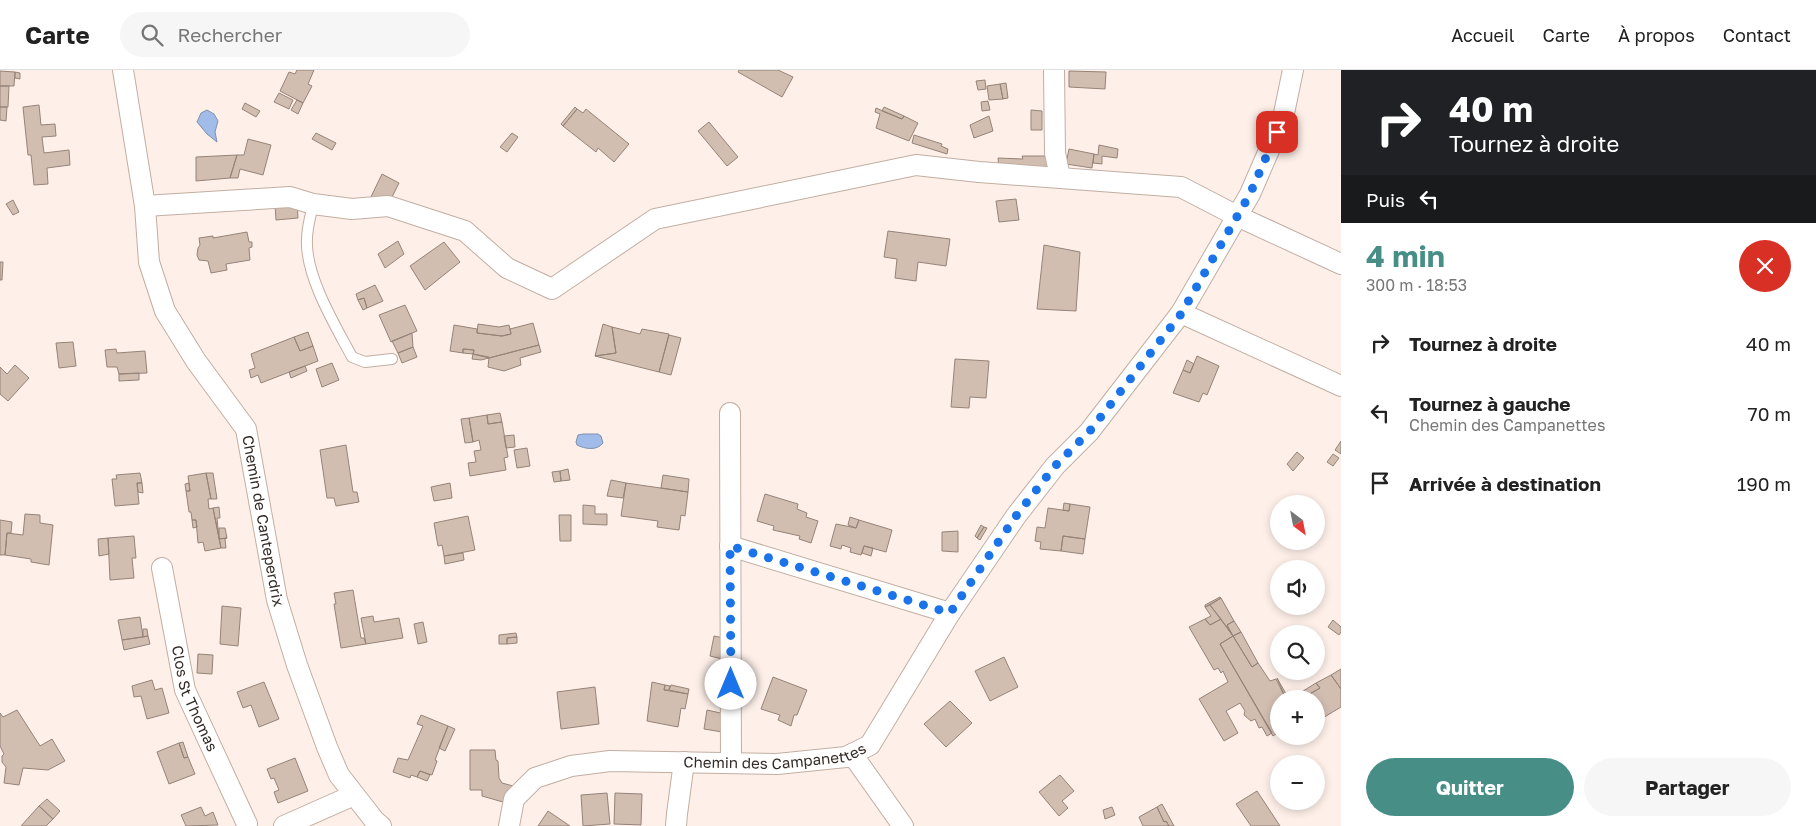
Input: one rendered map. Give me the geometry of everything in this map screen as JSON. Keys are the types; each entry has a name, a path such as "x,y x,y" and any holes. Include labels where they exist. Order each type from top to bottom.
{"street":[{"name":"Chemin de Canteperdrix","path":"122,70 145,206 149,262 165,311 196,361 246,430 280,609 297,665 326,747 339,775 381,826"},
{"path":"1054,70 1055,153 1060,177"},
{"name":"Chemin des Campanettes","path":"509,826 514,798 535,778 571,766 610,761 777,764 846,757 870,745 950,613 1016,516 1055,466 1089,432 1181,314 1250,194 1283,118 1293,70"},
{"path":"145,206 290,197 313,204 352,208 388,206 465,231 507,268 552,289 655,218 916,165 979,172 1181,187 1237,216 1341,264"},
{"path":"1181,314 1341,386"},
{"path":"730,413 731,763"},
{"path":"730,546 950,613"},
{"name":"Clos St Thomas","path":"162,568 185,690 250,825"},
{"path":"852,754 903,826"},
{"path":"676,826 684,762"},
{"path":"284,826 354,795"}],"lane":[{"path":"313,204 307,240 311,270 322,299 352,358 365,362 392,359"}],"water":[{"path":"207,110 214,114 218,121 215,132 217,142 197,122 201,113"},
{"path":"598,434 601,436 603,443 598,447 591,448 577,445 578,435"}],"building":[{"path":"297,70 314,70 308,84 312,86 303,103 280,91 289,72 295,74"},
{"path":"739,70 778,70 793,77 782,97 738,72"},
{"path":"0,71 15,72 14,86 0,86"},
{"path":"1069,71 1106,72 1105,89 1069,87"},
{"path":"15,72 20,73 20,79 15,78"},
{"path":"985,80 986,89 978,90 976,81"},
{"path":"1006,83 1008,98 1003,99 1000,84"},
{"path":"1000,84 1003,99 989,100 987,86"},
{"path":"0,86 9,86 8,107 0,107"},
{"path":"279,93 293,100 289,109 274,102"},
{"path":"297,100 303,103 298,114 291,110"},
{"path":"988,101 990,110 982,111 981,102"},
{"path":"245,103 260,111 256,117 242,109"},
{"path":"39,105 41,125 55,124 56,136 42,137 44,153 69,150 70,165 47,168 48,184 34,185 31,155 28,155 23,107"},
{"path":"0,107 7,107 6,121 0,120"},
{"path":"575,107 577,109 563,126 561,124"},
{"path":"884,107 904,116 902,119 882,111"},
{"path":"876,108 902,119 904,116 918,123 909,141 876,128 880,114 875,112"},
{"path":"577,109 583,113 586,109 629,144 614,162 598,148 596,152 563,126"},
{"path":"1031,110 1042,111 1042,130 1031,130"},
{"path":"989,116 993,131 974,138 970,125"},
{"path":"709,122 738,157 727,166 698,131"},
{"path":"316,133 336,143 332,150 312,139"},
{"path":"512,133 518,137 507,152 500,147"},
{"path":"914,135 942,144 941,146 948,149 947,154 912,143"},
{"path":"248,139 271,145 263,175 240,169 238,178 230,178 237,155 244,155"},
{"path":"1099,145 1118,149 1117,158 1102,156 1102,164 1093,163 1094,154 1098,155"},
{"path":"1069,149 1094,154 1092,168 1066,164"},
{"path":"237,155 230,178 196,181 196,157"},
{"path":"1022,156 1050,156 1050,170 999,169 998,158 1023,159"},
{"path":"382,174 399,183 389,203 368,203"},
{"path":"1016,199 1019,220 999,222 996,201"},
{"path":"13,200 19,212 13,215 6,204"},
{"path":"297,203 298,218 276,220 275,204"},
{"path":"888,231 950,239 946,266 918,262 916,281 895,278 897,259 884,257"},
{"path":"247,232 249,242 252,242 252,247 249,248 250,260 226,264 227,270 211,273 208,261 199,260 197,255 200,245 199,238 213,236 213,238"},
{"path":"398,241 404,254 385,268 378,254"},
{"path":"444,242 460,262 425,290 410,266"},
{"path":"1044,245 1080,252 1076,311 1037,309"},
{"path":"0,262 3,262 2,280 0,280"},
{"path":"375,285 383,301 367,308 364,298 358,300 356,294"},
{"path":"364,298 367,308 363,310 358,300"},
{"path":"405,305 417,331 391,342 379,315"},
{"path":"533,323 539,345 489,358 473,354 474,350 463,349 463,353 450,351 454,325 477,329 477,333 502,336 511,334 510,329"},
{"path":"478,324 499,327 509,325 511,334 502,336 477,333"},
{"path":"603,324 612,327 616,353 595,356"},
{"path":"612,327 640,334 642,329 669,334 659,372 595,356 616,353"},
{"path":"308,332 313,346 300,351 294,337"},
{"path":"412,333 413,347 398,353 392,341"},
{"path":"669,335 681,338 671,375 659,372"},
{"path":"294,337 300,351 313,346 318,361 261,383 258,375 251,378 249,370 255,368 251,354"},
{"path":"73,342 76,366 59,368 56,343"},
{"path":"539,345 541,352 520,358 521,365 504,371 488,367 489,358"},
{"path":"413,347 417,357 402,363 398,353"},
{"path":"116,349 117,353 145,351 147,373 119,374 117,367 107,367 105,350"},
{"path":"463,349 474,350 473,354 463,353"},
{"path":"473,354 489,358 481,360 472,359"},
{"path":"1197,356 1219,366 1207,395 1203,393 1199,402 1173,393 1183,370 1190,373"},
{"path":"955,359 989,361 986,398 970,397 969,408 951,407"},
{"path":"1187,360 1194,364 1190,373 1183,370"},
{"path":"332,363 339,380 322,387 316,369"},
{"path":"15,365 29,378 8,401 0,394 0,367 7,374"},
{"path":"305,366 307,371 291,378 289,372"},
{"path":"139,373 139,380 119,381 119,374"},
{"path":"500,413 502,422 488,424 487,415"},
{"path":"487,415 488,424 502,422 508,457 504,458 506,470 470,476 468,463 476,462 474,451 481,450 479,440 473,442 469,418"},
{"path":"469,418 473,442 465,443 461,419"},
{"path":"514,435 515,447 506,448 504,436"},
{"path":"1341,441 1341,454 1335,450"},
{"path":"346,445 353,492 357,492 359,502 336,506 334,498 327,498 320,450"},
{"path":"527,448 530,466 517,468 514,450"},
{"path":"1297,452 1304,458 1293,471 1287,464"},
{"path":"1333,454 1339,458 1333,466 1327,462"},
{"path":"568,469 570,480 561,481 560,471"},
{"path":"560,471 561,481 554,482 552,472"},
{"path":"140,473 142,483 137,483 139,504 115,506 112,479 117,479 116,475"},
{"path":"206,473 211,499 208,499 209,509 213,508 221,548 205,551 203,542 198,543 196,520 192,520 191,512 189,512 186,491 190,491 188,476"},
{"path":"206,473 213,473 217,499 211,499"},
{"path":"663,475 689,479 688,492 661,488"},
{"path":"611,480 626,483 623,498 607,496"},
{"path":"137,483 142,483 143,493 138,492"},
{"path":"189,483 190,491 186,491 185,484"},
{"path":"450,483 452,498 434,501 431,487"},
{"path":"626,483 688,492 685,516 681,515 679,530 657,527 658,521 621,516"},
{"path":"765,494 798,504 797,509 807,513 806,517 818,521 811,543 799,539 800,536 773,530 774,526 757,521"},
{"path":"1064,503 1070,504 1069,511 1063,510"},
{"path":"1070,504 1090,507 1085,539 1063,536 1061,551 1040,549 1041,542 1035,541 1037,527 1045,528 1048,508 1069,511"},
{"path":"583,505 595,506 595,514 607,514 607,525 583,524"},
{"path":"219,507 220,518 217,518 219,537 213,508"},
{"path":"25,514 40,515 40,523 53,525 49,565 31,562 31,559 5,555 7,533 23,535"},
{"path":"559,515 571,515 571,541 560,541"},
{"path":"468,516 475,550 444,556 442,545 438,546 434,523"},
{"path":"850,517 859,520 856,528 848,525"},
{"path":"0,520 12,522 11,533 7,533 5,555 0,555"},
{"path":"192,520 196,520 197,527 193,528"},
{"path":"859,520 892,530 886,552 864,546 861,555 850,552 851,548 842,545 841,549 830,546 836,524 856,528"},
{"path":"981,525 984,527 977,538 975,536"},
{"path":"984,527 987,528 980,540 977,538"},
{"path":"219,528 225,528 227,538 219,539"},
{"path":"958,531 958,552 942,551 942,532"},
{"path":"134,536 136,558 132,558 134,578 110,580 108,538"},
{"path":"1063,536 1085,539 1083,554 1061,551"},
{"path":"108,538 109,554 99,556 98,539"},
{"path":"227,538 225,539 226,548 221,548 219,539"},
{"path":"864,546 873,548 871,556 862,553"},
{"path":"463,553 464,560 445,564 444,556"},
{"path":"353,590 361,638 364,638 366,644 341,648 334,593"},
{"path":"1221,598 1205,607 1205,605"},
{"path":"1221,598 1234,621 1227,625 1233,636 1210,605"},
{"path":"1210,605 1221,619 1210,625 1205,619 1211,616 1205,607"},
{"path":"222,606 241,608 238,646 220,644"},
{"path":"373,616 374,622 399,618 403,638 366,644 361,618"},
{"path":"140,617 143,637 122,640 118,620"},
{"path":"1205,619 1210,625 1221,619 1233,636 1220,644 1270,730 1270,734 1267,736 1262,727 1259,728 1255,719 1251,721 1244,715 1245,711 1240,703 1226,711 1238,733 1224,741 1199,699 1228,682 1223,671 1221,673 1218,668 1214,670 1189,627"},
{"path":"1333,620 1341,627 1339,635 1328,627"},
{"path":"1234,621 1241,632 1233,636 1227,625"},
{"path":"423,622 427,642 418,644 414,624"},
{"path":"143,629 147,629 148,636 143,637"},
{"path":"1241,632 1258,663 1252,667 1233,636"},
{"path":"516,633 517,637 507,638 507,644 499,644 499,635"},
{"path":"148,636 150,644 124,650 122,640"},
{"path":"714,636 724,638 722,659 710,656"},
{"path":"1233,636 1252,667 1258,663 1270,681 1276,680 1282,690 1270,690 1270,731 1220,644"},
{"path":"517,637 517,643 507,644 507,638"},
{"path":"198,654 213,655 212,674 197,673"},
{"path":"1004,657 1018,687 990,701 975,671"},
{"path":"1341,669 1341,689 1331,675"},
{"path":"1331,675 1341,689 1341,707 1325,717 1325,690 1317,690 1320,688 1316,683 1325,680"},
{"path":"773,677 807,690 797,715 794,715 791,726 778,720 780,715 761,709"},
{"path":"152,680 155,690 162,688 169,713 147,719 141,696 134,697 132,686"},
{"path":"264,682 279,719 259,727 251,705 243,708 237,692"},
{"path":"652,682 665,685 664,690 688,694 685,709 681,708 678,727 647,721"},
{"path":"1316,683 1320,688 1317,690 1305,690"},
{"path":"665,685 670,686 669,690 664,690"},
{"path":"671,685 689,689 688,694 669,690"},
{"path":"595,687 599,724 561,729 557,692"},
{"path":"950,701 972,723 946,747 924,724"},
{"path":"17,710 40,746 52,739 65,761 48,770 23,768 19,785 4,783 6,767 2,762 4,754 0,746 0,713 3,717"},
{"path":"707,710 725,714 722,732 704,729"},
{"path":"421,715 448,726 435,760 437,761 432,775 420,771 417,777 411,775 410,778 393,772 398,758 408,760 423,726 417,724"},
{"path":"448,726 455,729 445,751 439,748"},
{"path":"183,742 188,757 184,758 179,743"},
{"path":"179,743 184,758 188,757 195,774 169,784 157,752"},
{"path":"470,750 495,750 499,778 502,783 513,786 503,802 482,796 482,790 470,790"},
{"path":"295,758 308,791 278,803 274,792 279,790 274,778 271,779 267,769"},
{"path":"420,771 430,775 427,781 417,777"},
{"path":"1060,775 1074,791 1062,801 1068,808 1059,816 1039,792"},
{"path":"1257,791 1280,826 1251,826 1236,804"},
{"path":"607,793 610,824 583,826 581,795"},
{"path":"615,793 642,794 641,825 614,824"},
{"path":"47,799 60,811 53,819 39,806"},
{"path":"1162,804 1174,826 1169,826 1166,821 1164,822 1157,807"},
{"path":"39,806 53,819 46,826 21,826"},
{"path":"201,807 205,816 213,812 218,825 186,826 181,815"},
{"path":"1112,807 1115,815 1105,819 1103,810"},
{"path":"1157,807 1164,822 1166,821 1169,826 1143,826 1139,817"},
{"path":"548,811 570,826 538,826"}],"route":[{"path":"731,684 730,546 950,613 1016,516 1055,466 1089,432 1181,314 1250,194 1277,132"}]}
